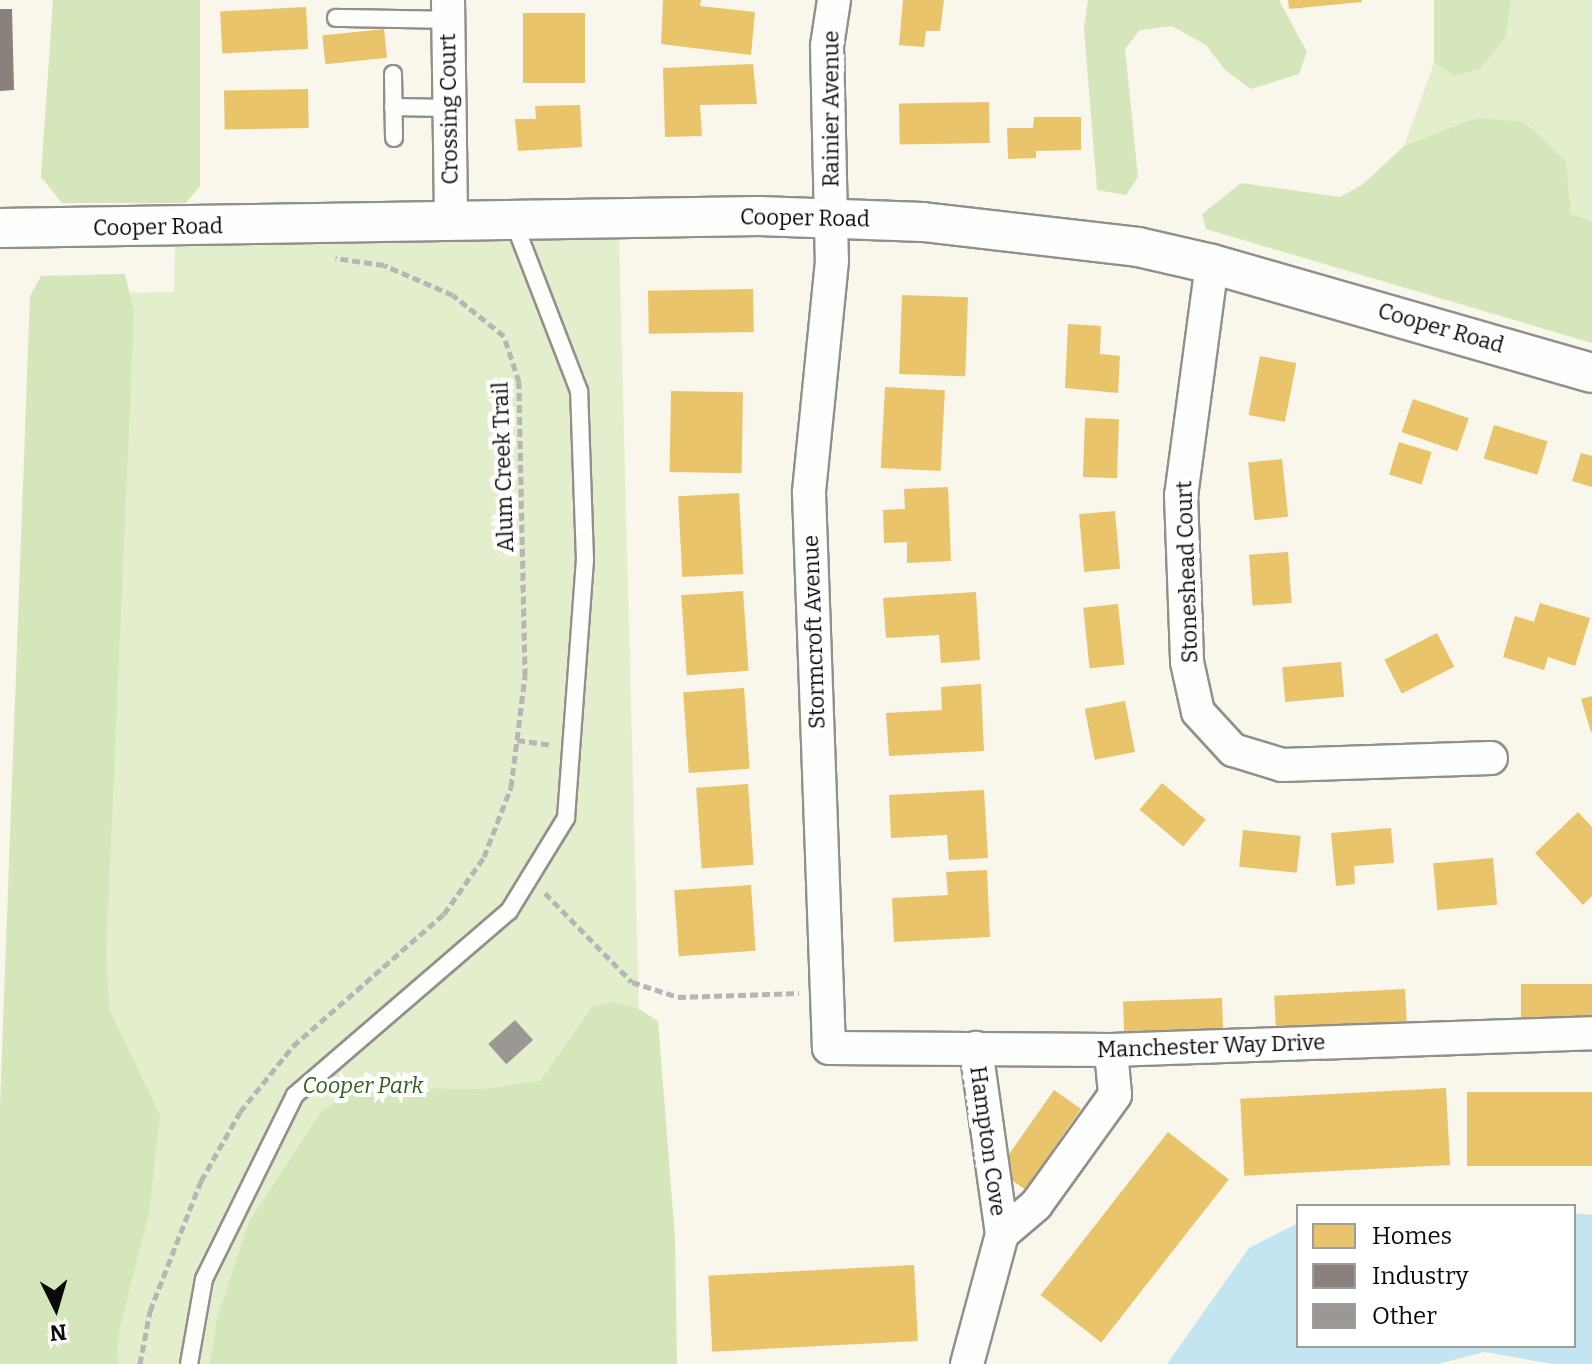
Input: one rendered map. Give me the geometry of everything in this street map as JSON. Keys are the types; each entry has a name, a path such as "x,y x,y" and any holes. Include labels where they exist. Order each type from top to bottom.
{"street":[{"name":"Rainier Avenue","path":"832,217 827,46 834,0"},
{"name":"Crossing Court","path":"448,10 451,219"},
{"name":"Cooper Road","path":"0,228 451,219 832,217 923,222 1138,247 1212,264 1592,373"},
{"name":"Stormcroft Avenue","path":"829,1048 809,493 832,217"},
{"name":"Stoneshead Court","path":"1212,264 1181,495 1187,662 1198,712 1233,750 1282,765 1491,758"},
{"name":"Manchester Way Drive","path":"829,1048 1111,1050 1592,1033"},
{"name":"Hampton Cove","path":"967,1364 1002,1234 976,1048"},
{"name":"Hampton Cove","path":"1002,1234 1036,1205 1115,1095 1111,1050"}],"lane":[{"path":"336,18 448,10"},
{"path":"393,74 394,138"},
{"path":"393,107 449,108"},
{"path":"189,1364 204,1279 295,1095 509,911 566,818 585,560 579,391 513,220"}],"path":[{"name":"Alum Creek Trail","path":"330,257 384,265 453,295 504,336 519,382 525,676 517,740 571,747"},
{"path":"526,882 578,923 632,982 678,997 828,992"}],"green space":[{"path":"53,0 200,0 200,186 186,203 62,203 41,177"},
{"path":"1088,0 1279,0 1307,52 1299,74 1251,89 1225,70 1206,45 1172,26 1140,30 1125,49 1138,177 1126,195 1097,190 1084,28"},
{"path":"1434,0 1511,0 1506,37 1480,69 1455,76 1434,63"},
{"path":"1511,0 1592,0 1592,222 1571,215 1566,161 1404,146 1434,63 1455,76 1506,37"},
{"path":"1477,118 1524,122 1566,161 1571,214 1592,222 1592,343 1206,229 1202,214 1241,183 1340,197 1362,185 1404,146"},
{"name":"Cooper Park","path":"619,239 648,1364 91,1364 119,293 174,292 175,246"},
{"path":"125,274 134,311 106,955 109,1009 160,1115 149,1213 119,1331 117,1364 0,1364 0,1106 30,296 41,276"},
{"path":"613,1002 637,1008 658,1021 675,1238 677,1364 210,1364 217,1319 249,1222 321,1112 358,1088 483,1089 540,1081 593,1006"}],"water":[{"path":"1576,1213 1592,1215 1592,1364 1553,1364 1485,1352 1437,1364 1167,1364 1249,1248 1296,1224 1296,1348 1576,1348"}],"building: Homes":[{"path":"663,0 701,0 700,6 755,12 751,55 661,44"},
{"path":"903,0 944,0 940,31 926,31 924,47 899,45"},
{"path":"1288,0 1362,0 1362,2 1289,9"},
{"path":"306,7 308,49 222,53 220,12"},
{"path":"523,13 585,13 585,83 523,83"},
{"path":"384,29 387,58 325,64 322,35"},
{"path":"753,64 757,104 700,105 702,136 665,137 663,68"},
{"path":"308,89 309,128 225,129 224,90"},
{"path":"989,102 990,143 900,145 899,104"},
{"path":"580,105 582,147 518,151 515,119 536,119 535,106"},
{"path":"1034,117 1081,117 1081,150 1036,151 1036,158 1008,159 1007,128 1033,128"},
{"path":"753,289 754,332 649,334 648,291"},
{"path":"902,295 968,297 965,376 899,374"},
{"path":"1068,324 1101,326 1100,354 1120,356 1118,393 1065,388"},
{"path":"1260,356 1296,363 1285,422 1249,415"},
{"path":"885,387 945,390 941,471 881,468"},
{"path":"671,391 743,392 742,473 670,472"},
{"path":"1413,399 1469,418 1457,451 1402,432"},
{"path":"1085,418 1119,419 1117,478 1083,477"},
{"path":"1494,425 1548,441 1537,475 1484,458"},
{"path":"1399,442 1432,452 1422,484 1389,475"},
{"path":"1581,453 1592,456 1592,487 1572,481"},
{"path":"1282,459 1288,517 1254,520 1248,463"},
{"path":"948,487 951,561 907,563 907,542 884,543 883,510 905,509 904,489"},
{"path":"739,493 743,574 682,577 678,496"},
{"path":"1115,511 1120,569 1084,572 1079,514"},
{"path":"1288,552 1292,603 1253,606 1249,555"},
{"path":"743,591 749,671 687,675 681,595"},
{"path":"976,592 980,660 941,663 939,635 886,638 883,598"},
{"path":"1540,603 1590,618 1575,666 1548,657 1544,670 1503,657 1515,616 1534,622"},
{"path":"1118,604 1124,665 1090,668 1083,608"},
{"path":"1437,633 1454,667 1402,694 1384,660"},
{"path":"1341,662 1344,697 1285,702 1282,667"},
{"path":"981,684 984,751 889,756 886,713 942,710 941,687"},
{"path":"744,688 750,769 689,773 683,692"},
{"path":"1592,696 1592,732 1591,732 1581,699"},
{"path":"1125,701 1135,752 1095,760 1085,709"},
{"path":"1162,783 1206,820 1183,846 1140,810"},
{"path":"748,784 754,865 702,868 696,788"},
{"path":"984,790 988,858 949,860 947,835 891,838 889,795"},
{"path":"1578,812 1592,827 1592,896 1583,905 1535,853"},
{"path":"1391,828 1394,863 1354,866 1355,884 1336,886 1331,833"},
{"path":"1243,830 1301,836 1297,873 1239,867"},
{"path":"1493,858 1497,905 1437,910 1433,863"},
{"path":"987,870 990,937 894,942 892,898 948,895 946,872"},
{"path":"751,885 756,951 679,956 674,890"},
{"path":"1521,984 1592,984 1592,1018 1521,1018"},
{"path":"1405,989 1407,1022 1276,1029 1274,996"},
{"path":"1222,998 1223,1030 1124,1033 1123,1001"},
{"path":"1446,1088 1450,1165 1244,1176 1240,1099"},
{"path":"1054,1090 1081,1109 1025,1189 998,1170"},
{"path":"1467,1092 1592,1092 1592,1166 1467,1166"},
{"path":"1168,1132 1229,1179 1101,1343 1041,1295"},
{"path":"914,1265 918,1341 712,1352 708,1276"}],"building: Industry":[{"path":"0,9 12,9 14,90 0,91"}],"building: Other":[{"path":"515,1020 533,1040 506,1064 488,1044"}]}
